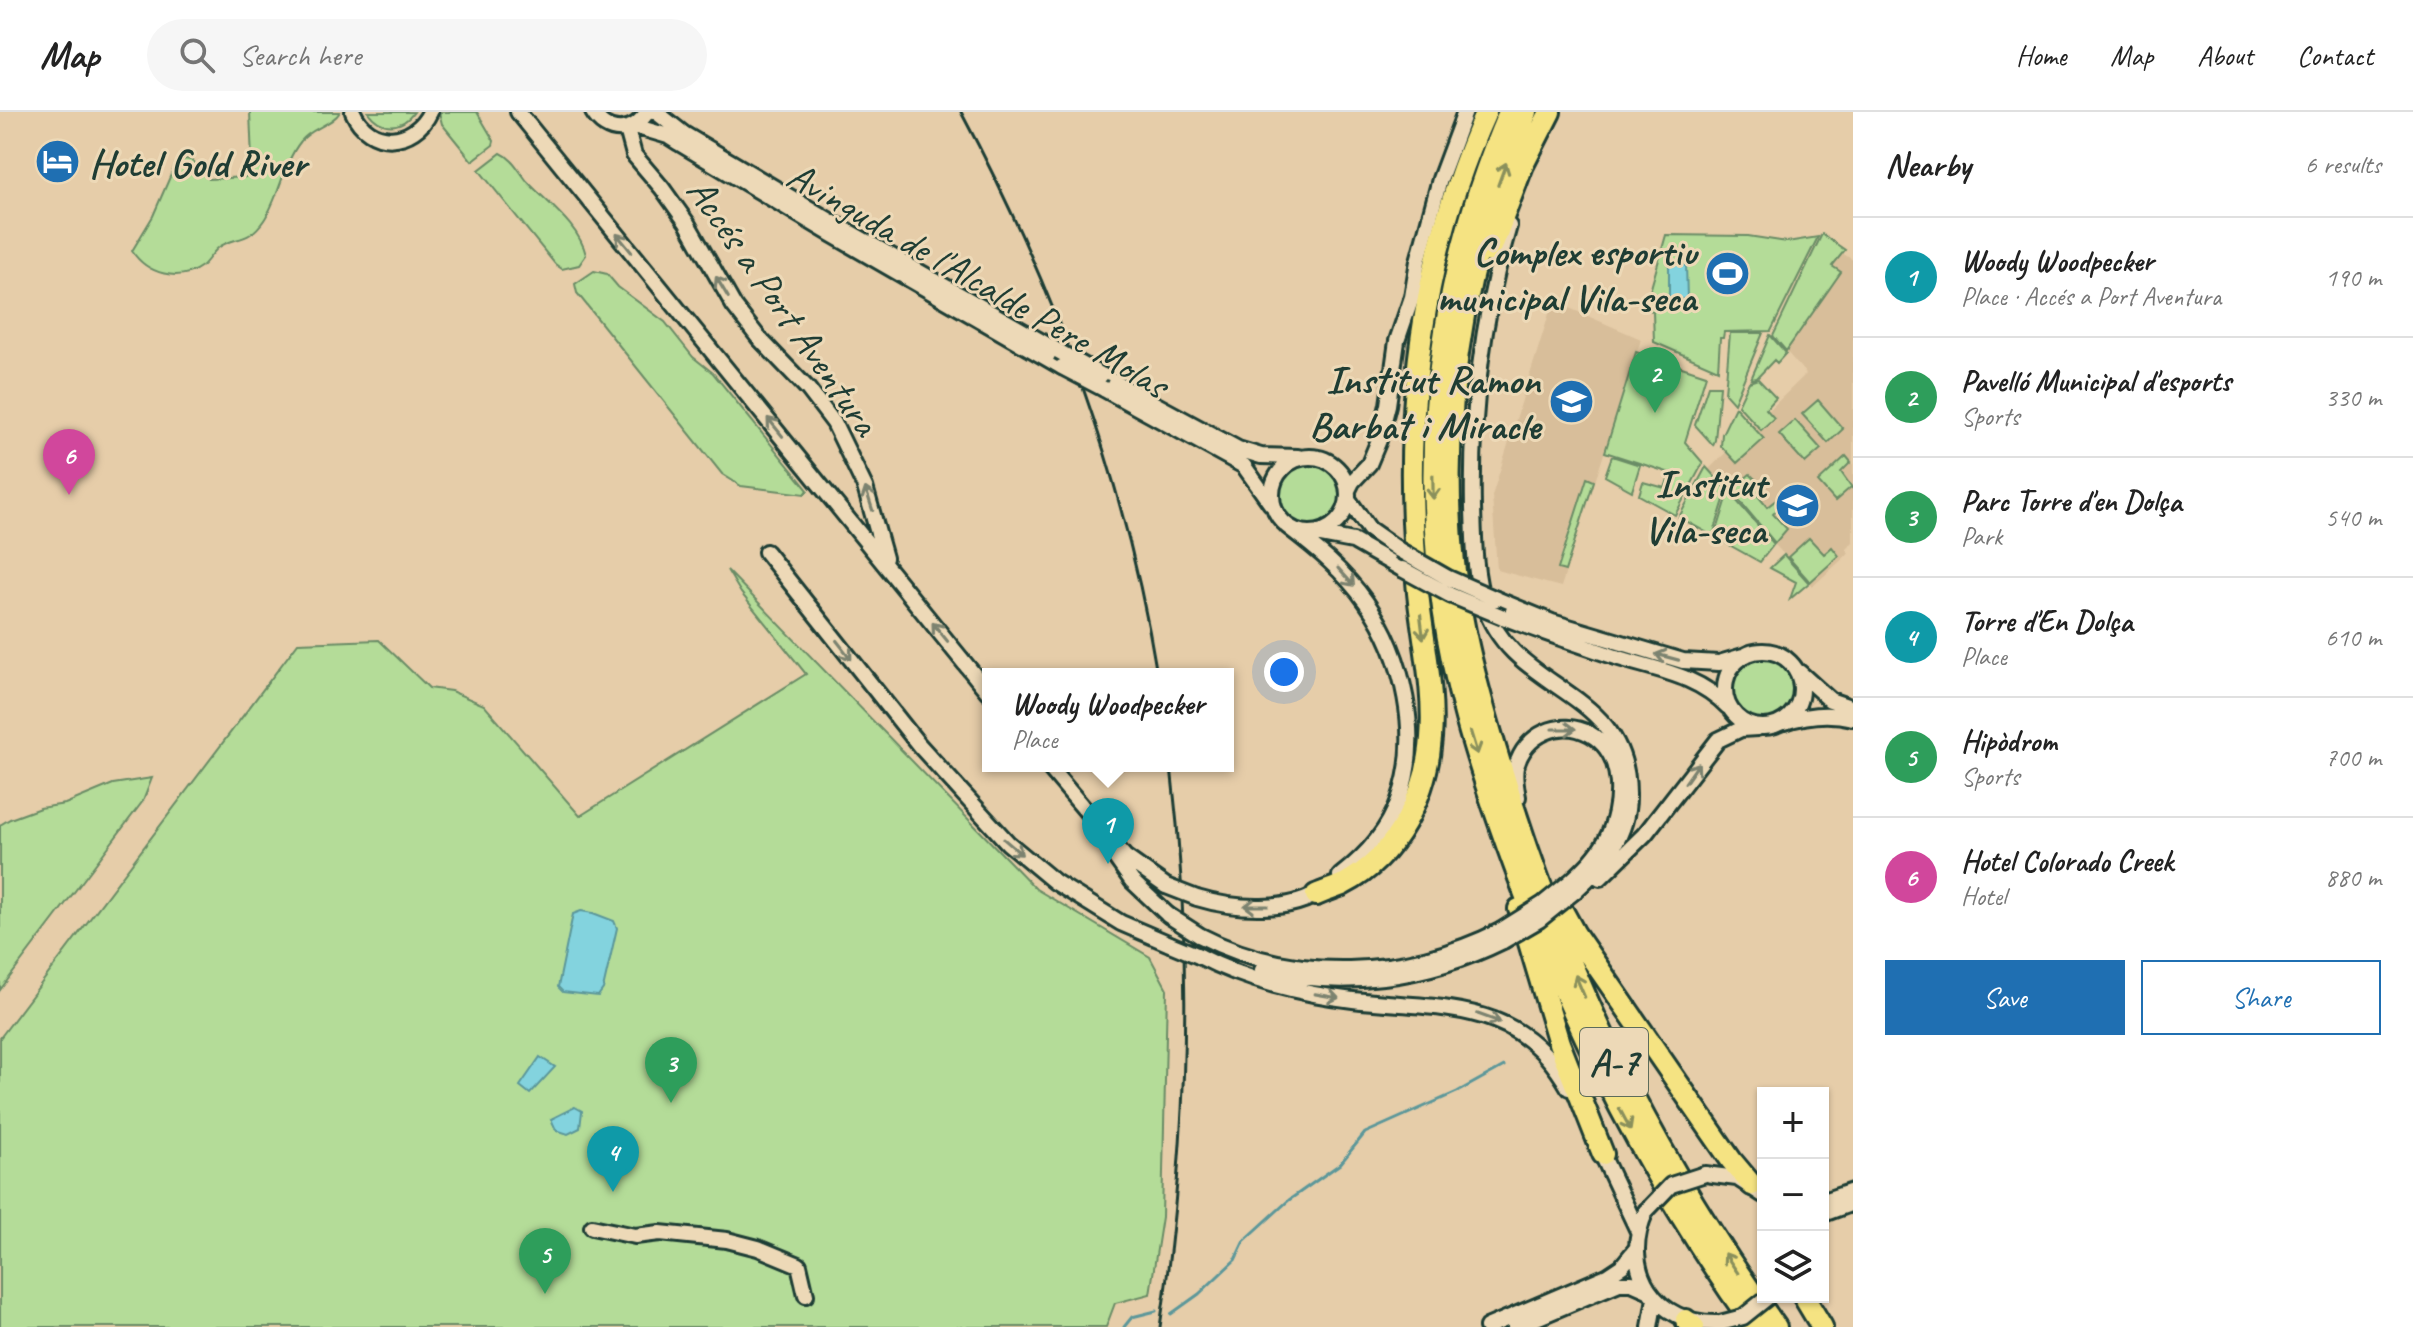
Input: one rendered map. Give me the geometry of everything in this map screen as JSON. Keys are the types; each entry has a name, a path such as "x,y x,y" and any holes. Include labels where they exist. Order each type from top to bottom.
{"highway":[{"path":"1316,895 1358,875 1385,850 1414,806 1427,768 1431,716 1418,593 1412,494 1416,383 1436,262 1465,165 1486,112"},
{"path":"1464,233 1463,214 1495,112"},
{"name":"A-7","path":"1509,112 1464,233 1449,295 1437,379 1433,448 1434,518 1443,605 1465,716 1496,816 1559,980 1601,1074 1676,1209 1755,1327"},
{"name":"A-7","path":"1527,112 1504,168 1476,257 1460,335 1452,403 1451,523 1456,573 1474,677 1543,894 1608,1050 1690,1200 1776,1327"},
{"path":"1452,403 1488,258 1523,165 1550,112"},
{"path":"1503,771 1512,780 1541,868 1575,934 1731,1160 1757,1190"},
{"path":"1496,816 1499,840 1539,983 1603,1154"},
{"path":"1808,1303 1822,1327"}],"street":[{"path":"353,112 366,131 396,140 417,131 430,112"},
{"name":"Accés a Port Aventura","path":"518,112 982,685"},
{"name":"Avinguda de l'Alcalde Pere Molas","path":"593,112 605,126 615,129 630,127 668,136 1062,367 1102,382 1238,449 1261,456 1302,457"},
{"path":"630,127 647,112"},
{"name":"Avinguda de l'Alcalde Pere Molas","path":"656,112 710,149 1058,351 1102,382 1244,466 1258,482 1273,508"},
{"path":"1312,534 1336,523 1346,508 1352,482 1369,464 1379,440 1400,329 1412,297 1418,261 1440,179 1465,112"},
{"name":"Accés a Port Aventura","path":"630,127 634,155 687,223 734,306 834,423 862,478 882,553 891,573"},
{"path":"1501,936 1539,920 1605,862 1622,832 1629,797 1626,767 1612,735 1593,712 1530,667 1499,638 1483,601 1474,540 1473,428 1481,351 1502,251 1538,138"},
{"path":"1053,772 1101,831 1139,869 1166,886 1197,898 1229,905 1267,907 1316,895 1366,854 1399,802 1406,773 1408,719 1396,662 1377,618 1336,566 1287,526 1273,508 1272,486 1276,476 1292,461 1302,457 1318,457 1347,473 1361,473"},
{"path":"1338,469 1348,494 1369,529 1448,578 1552,622 1683,661 1719,663 1767,651 1788,660 1830,700 1853,708"},
{"path":"1287,526 1303,533 1353,541 1450,595 1503,617 1549,635 1690,679 1717,695 1745,724 1757,728"},
{"path":"766,552 919,745 1008,843 1055,882 1121,923 1222,968 1311,993 1456,1009 1489,1017 1531,1040 1559,1072 1603,1154 1638,1231"},
{"path":"1728,707 1724,684 1727,673 1743,656"},
{"path":"1781,723 1791,716 1801,693 1801,681 1796,669"},
{"path":"1199,956 1293,976 1333,980 1462,959 1501,936 1543,904 1613,867 1645,834 1718,740 1741,729 1813,714 1853,718"},
{"path":"1520,805 1516,769 1521,754 1539,735 1552,729 1575,728 1597,739 1607,750 1618,782 1614,820 1602,847 1574,890"},
{"path":"1101,831 1116,861 1146,896 1199,935 1236,953 1282,964 1364,974"},
{"path":"1650,1327 1651,1294 1639,1270 1636,1249 1638,1231 1646,1211 1671,1185 1705,1174 1729,1176 1757,1190"},
{"path":"1829,1199 1853,1191"},
{"path":"1829,1212 1853,1203"},
{"path":"592,1227 635,1236 660,1233 699,1236 758,1248 799,1265 806,1295"},
{"path":"1487,1327 1607,1276 1622,1266 1636,1249"},
{"path":"1515,1327 1619,1283 1632,1283 1687,1321"},
{"path":"1659,1327 1687,1321 1720,1323 1743,1317 1760,1303"}],"shaded area":[{"name":"Institut Vila-seca","path":"1842,253 1853,260 1853,542 1846,549 1849,553 1813,586 1707,471 1806,374 1786,351 1810,317 1820,283"},
{"name":"Institut Ramon Barbat i Miracle","path":"1553,301 1641,339 1561,587 1497,570 1492,496"}],"green space":[{"path":"250,112 340,112 301,141 290,159 269,211 252,233 224,244 193,271 164,274 146,265 132,251 153,216 176,163 184,159 192,160 209,179 246,177 252,160"},
{"path":"368,112 414,112 403,122 391,126 379,122"},
{"path":"439,112 477,112 494,141 493,145 472,161 442,124"},
{"path":"501,153 512,161 577,234 586,255 579,265 562,269 555,264 479,170"},
{"path":"1822,234 1845,250 1832,266 1841,272 1786,351 1773,336"},
{"name":"Complex esportiu municipal Vila-seca","path":"1666,235 1748,236 1787,242 1818,237 1771,331 1724,332 1723,338 1720,338 1718,370 1654,342 1653,311 1645,309"},
{"path":"594,271 607,274 618,287 665,322 693,357 713,373 808,490 805,494 741,486 722,474 577,293 575,284"},
{"path":"1730,333 1763,333 1734,403 1725,393"},
{"path":"1770,335 1786,353 1777,363 1774,360 1757,378 1751,379"},
{"path":"1636,352 1706,375 1685,442 1703,463 1675,515 1639,495 1643,482 1665,488 1670,473 1605,452"},
{"path":"1758,379 1776,398 1766,409 1774,418 1761,430 1738,405 1749,382"},
{"path":"1708,386 1720,386 1713,445 1695,425"},
{"path":"1818,400 1843,429 1828,443 1802,414"},
{"path":"1735,407 1764,439 1737,463 1721,446 1722,434"},
{"path":"1795,420 1821,449 1805,463 1779,434"},
{"path":"1612,456 1640,465 1632,491 1605,476"},
{"path":"1846,456 1851,462 1841,472 1853,489 1851,487 1835,501 1818,482"},
{"path":"1310,465 1321,467 1331,474 1338,484 1338,506 1331,516 1321,523 1310,525 1299,523 1289,516 1282,506 1280,495 1282,484 1289,474 1299,467"},
{"path":"1706,467 1727,490 1713,536 1679,517"},
{"path":"1750,474 1765,489 1758,496 1767,507 1776,500 1781,506 1773,514 1787,529 1775,543 1728,487 1740,476 1743,480"},
{"path":"1587,478 1594,481 1565,571 1558,569"},
{"path":"1729,492 1774,544 1760,562 1715,537"},
{"path":"1809,538 1824,554 1832,547 1839,556 1810,582 1788,557"},
{"path":"1784,555 1809,583 1790,599 1796,582 1770,568"},
{"path":"727,570 1036,889 1150,957 1167,989 1162,1217 1150,1294 1115,1303 1106,1327 0,1327 0,1038 298,643 379,640 429,688 451,691 484,705 580,816 806,674 741,593"},
{"path":"1763,658 1775,660 1785,667 1792,677 1792,701 1785,711 1775,718 1763,720 1751,718 1741,711 1734,701 1732,689 1734,677 1741,667 1751,660"},
{"path":"152,778 143,801 0,990 0,825 40,808 65,804 113,784"}],"water":[{"path":"1686,264 1687,299 1669,300 1669,265"},
{"path":"581,911 614,921 617,928 603,989 598,996 563,992 558,987 573,914"},
{"path":"540,1057 555,1067 530,1094 520,1086"},
{"path":"575,1107 582,1111 580,1128 568,1134 556,1130 551,1119"}],"waterway":[{"path":"1171,1314 1199,1294 1235,1260 1244,1241 1289,1200 1340,1164 1365,1133 1457,1092 1504,1066"},
{"path":"1124,1327 1132,1317 1156,1311"}],"railway":[{"path":"961,112 1026,246 1082,385 1126,528 1156,668"},
{"path":"1160,1327 1177,1187 1184,1047 1182,906 1172,772"}],"place":[{"name":"Hotel Gold River","path":"58,162"},
{"name":"Complex esportiu municipal Vila-seca","path":"1727,274"},
{"name":"Institut Ramon Barbat i Miracle","path":"1571,402"},
{"name":"Pavelló Municipal d'esports","path":"1655,413"},
{"name":"Hotel Colorado Creek","path":"69,495"},
{"name":"Institut Vila-seca","path":"1797,506"},
{"name":"Woody Woodpecker","path":"1108,864"},
{"name":"Parc Torre d'en Dolça","path":"671,1103"},
{"name":"Torre d'En Dolça","path":"613,1192"},
{"name":"Hipòdrom","path":"545,1294"}]}
